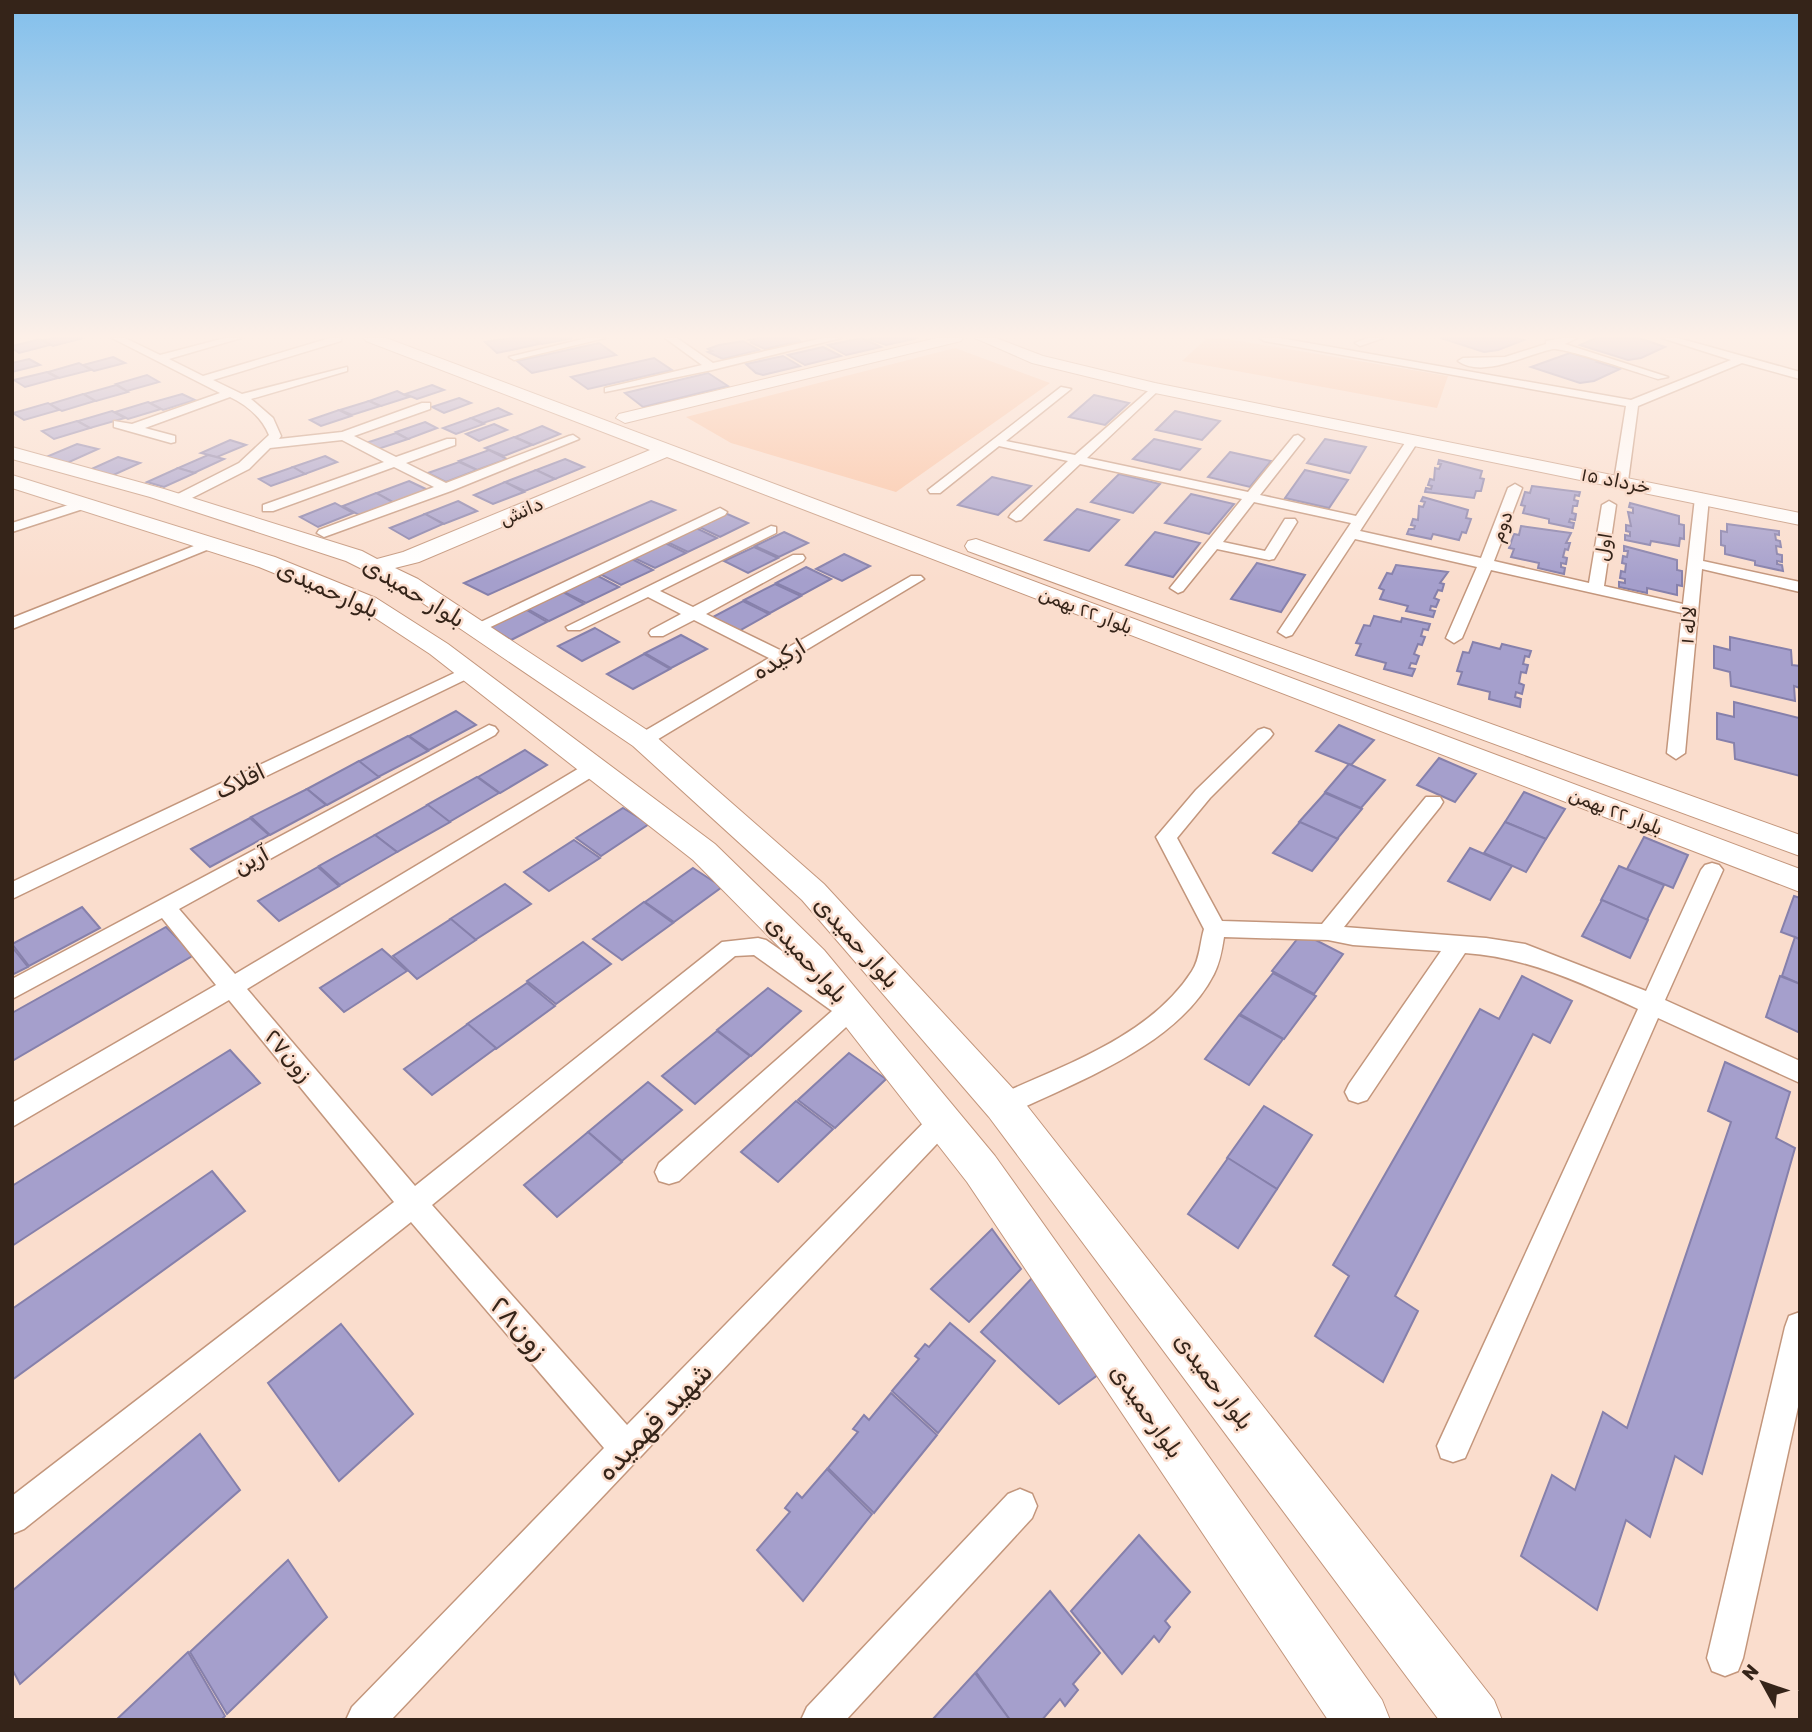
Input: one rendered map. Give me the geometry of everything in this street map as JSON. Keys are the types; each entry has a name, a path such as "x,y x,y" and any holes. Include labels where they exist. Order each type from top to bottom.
{"street":[{"path":"133,428 162,419"},
{"path":"177,500 244,466 275,436 266,419"},
{"path":"268,444 344,436 391,419"},
{"name":"بلوار ۲۲ بهمن","path":"584,419 1800,881"},
{"name":"بلوار ۲۲ بهمن","path":"627,419 1800,846"},
{"path":"935,490 1026,419"},
{"path":"1016,517 1122,419"},
{"name":"۱۵ خرداد","path":"1308,419 1800,519"},
{"path":"1621,481 1630,419"},
{"path":"118,424 171,439"},
{"path":"344,436 446,488"},
{"path":"324,533 573,439"},
{"path":"1178,588 1298,439"},
{"path":"1286,632 1413,440"},
{"path":"268,508 451,442"},
{"path":"996,442 1251,498 1486,564 1690,610"},
{"name":"بلوار حمیدی","path":"12,453 177,500 354,556 410,584 643,740 813,892 1003,1105 1475,1720"},
{"name":"دانش","path":"375,566 411,557 674,454"},
{"name":"دانش","path":"410,584 433,562 674,454"},
{"name":"بلوارحمیدی","path":"12,481 267,562 368,603 469,671 704,852 812,959 981,1169 1362,1720"},
{"name":"دوم","path":"1454,638 1515,488"},
{"name":"لاله ۱","path":"1676,753 1702,498"},
{"path":"12,527 84,504"},
{"name":"اول","path":"1596,589 1609,505"},
{"path":"474,629 720,512"},
{"path":"1214,544 1269,556 1290,522"},
{"path":"574,627 771,530"},
{"path":"12,624 209,544"},
{"path":"657,633 798,558"},
{"path":"1694,563 1800,587"},
{"path":"1029,589 1051,573"},
{"name":"ارکیده","path":"643,740 916,579"},
{"path":"648,591 782,658"},
{"name":"افلاک","path":"12,891 469,671"},
{"name":"آرین","path":"12,990 489,731"},
{"path":"1003,1105 1117,1051 1166,1016 1202,974 1214,929 1166,837 1203,794 1264,734"},
{"path":"12,1116 232,987 593,768"},
{"path":"1328,932 1433,802"},
{"path":"1453,1446 1712,870"},
{"name":"زون۲۷","path":"165,907 413,1204"},
{"path":"1214,929 1328,932 1353,937 1525,953 1654,1004 1800,1073"},
{"path":"1358,1092 1458,945"},
{"path":"12,1517 413,1204 730,948 758,946 849,1010 669,1172"},
{"name":"شهید فهمیده","path":"365,1720 942,1121"},
{"name":"زون۲۸","path":"413,1204 626,1450"},
{"path":"1725,1658 1800,1328"},
{"path":"820,1720 1020,1506"}],"shaded area":[{"path":"689,419 999,419 896,492 731,443"}],"building":[{"path":"85,419 122,419 90,428 78,421"},
{"path":"313,419 343,419 321,426 310,420"},
{"path":"469,419 484,424 456,434 443,428"},
{"path":"473,419 496,419 483,423"},
{"path":"1077,419 1112,419 1105,425"},
{"path":"1167,419 1220,421 1202,440 1156,430"},
{"path":"77,421 90,428 54,439 42,431"},
{"path":"425,422 437,428 408,439 396,432"},
{"path":"494,424 507,430 479,441 466,434"},
{"path":"542,426 560,434 533,445 515,437"},
{"path":"396,433 408,439 378,449 366,443"},
{"path":"514,437 532,445 504,456 485,448"},
{"path":"1154,439 1200,449 1180,470 1133,459"},
{"path":"1325,439 1366,447 1350,473 1307,463"},
{"path":"230,440 246,445 217,457 201,453"},
{"path":"77,444 98,449 67,463 46,457"},
{"path":"489,450 507,459 477,470 459,461"},
{"path":"1230,452 1271,461 1250,487 1208,477"},
{"path":"208,455 224,459 194,473 178,468"},
{"path":"325,456 337,462 305,474 293,467"},
{"path":"118,457 140,463 109,477 87,471"},
{"path":"565,459 584,467 555,479 536,470"},
{"path":"1439,460 1482,471 1480,478 1484,479 1481,491 1476,491 1474,498 1425,492 1426,488 1431,489 1432,486 1428,485 1430,479 1434,480 1435,468 1439,469"},
{"path":"459,462 477,470 446,482 428,473"},
{"path":"293,467 305,474 271,486 259,479"},
{"path":"178,468 195,473 164,487 147,482"},
{"path":"536,470 555,479 525,491 505,482"},
{"path":"1305,470 1348,480 1329,508 1285,498"},
{"path":"1119,474 1160,484 1133,513 1091,502"},
{"path":"992,477 1031,486 998,515 958,505"},
{"path":"409,481 428,490 395,503 377,493"},
{"path":"505,482 524,492 493,504 474,495"},
{"path":"1532,486 1580,492 1579,496 1575,495 1574,500 1578,501 1577,506 1573,506 1575,520 1570,519 1569,522 1574,523 1573,528 1549,523 1549,519 1523,513 1525,506 1521,505 1525,492 1530,493"},
{"path":"376,493 394,503 361,516 343,506"},
{"path":"1191,494 1234,504 1209,534 1165,523"},
{"path":"1423,497 1468,510 1466,518 1471,519 1466,533 1462,532 1459,540 1433,534 1431,539 1407,534 1409,529 1414,529 1415,526 1411,525 1413,519 1418,520 1419,506 1423,507 1425,502 1421,501"},
{"path":"458,501 477,511 444,524 425,514"},
{"path":"651,501 675,510 488,595 464,583"},
{"path":"335,503 353,513 318,527 300,517"},
{"path":"1630,503 1679,516 1679,524 1684,525 1684,539 1680,538 1679,546 1651,541 1650,545 1625,540 1625,535 1630,536 1626,525 1631,526 1628,512 1633,513 1633,508 1629,507"},
{"path":"1077,509 1119,520 1089,551 1045,540"},
{"path":"725,513 748,523 720,537 697,526"},
{"path":"425,514 443,524 409,539 390,528"},
{"path":"1727,524 1779,531 1779,535 1775,534 1781,547 1776,546 1777,554 1782,555 1782,562 1777,561 1777,564 1782,565 1783,571 1755,565 1755,561 1725,554 1725,546 1721,545 1721,531 1727,532"},
{"path":"1521,526 1571,533 1566,543 1570,543 1568,550 1565,549 1563,557 1567,558 1566,564 1561,563 1561,567 1565,568 1564,574 1538,568 1539,563 1511,557 1514,549 1509,548 1514,534 1519,535"},
{"path":"694,527 717,538 688,552 665,541"},
{"path":"784,532 808,543 779,557 755,546"},
{"path":"1155,532 1200,543 1173,577 1126,565"},
{"path":"663,542 686,553 655,568 632,557"},
{"path":"1624,546 1677,560 1677,570 1682,571 1682,586 1677,585 1677,595 1647,588 1647,593 1619,587 1619,582 1625,583 1625,579 1620,578 1621,571 1625,572 1623,556 1627,557 1628,551 1624,551"},
{"path":"754,547 778,558 748,573 724,561"},
{"path":"844,554 870,566 842,581 816,569"},
{"path":"630,558 653,570 621,585 598,573"},
{"path":"1257,563 1305,575 1281,612 1231,599"},
{"path":"1396,565 1448,572 1440,583 1444,584 1442,591 1438,590 1434,598 1439,600 1436,607 1431,606 1430,610 1435,611 1433,617 1406,611 1408,606 1380,599 1384,590 1379,588 1387,573 1392,574"},
{"path":"806,567 831,579 802,595 776,583"},
{"path":"596,575 619,587 586,603 562,591"},
{"path":"775,584 801,596 770,613 744,600"},
{"path":"561,591 584,604 549,621 526,608"},
{"path":"743,601 769,614 737,632 711,618"},
{"path":"525,609 547,622 511,640 488,626"},
{"path":"1374,616 1401,622 1402,618 1430,624 1428,630 1423,629 1421,636 1425,637 1414,654 1419,656 1416,664 1411,663 1409,668 1415,669 1412,676 1384,669 1386,663 1356,655 1361,644 1356,643 1364,625 1370,626"},
{"path":"595,628 619,642 582,661 558,646"},
{"path":"681,635 707,649 671,668 645,653"},
{"path":"1730,637 1791,650 1792,665 1800,666 1800,688 1794,686 1795,701 1731,686 1730,672 1714,668 1714,646 1730,650"},
{"path":"1473,642 1500,649 1502,644 1531,651 1529,657 1525,656 1523,664 1528,665 1526,673 1521,672 1519,683 1524,685 1522,694 1516,692 1515,697 1521,699 1520,707 1489,699 1490,692 1458,684 1462,672 1457,671 1463,652 1469,653"},
{"path":"644,654 670,669 633,689 607,674"},
{"path":"1734,702 1799,718 1800,776 1735,759 1734,743 1717,739 1717,713 1734,717"},
{"path":"456,711 476,725 429,750 409,736"},
{"path":"1339,725 1374,740 1351,765 1316,751"},
{"path":"408,736 428,751 378,777 358,762"},
{"path":"525,750 547,765 500,793 478,777"},
{"path":"1439,758 1476,774 1455,802 1417,785"},
{"path":"359,761 379,777 327,805 307,789"},
{"path":"1349,764 1385,780 1361,808 1325,792"},
{"path":"477,777 499,793 449,822 427,805"},
{"path":"307,789 326,805 270,835 251,817"},
{"path":"1524,792 1565,809 1546,839 1505,822"},
{"path":"1325,793 1362,809 1337,839 1299,822"},
{"path":"428,805 450,822 397,852 375,835"},
{"path":"623,808 649,824 601,856 576,838"},
{"path":"250,818 269,835 210,867 191,849"},
{"path":"1300,822 1338,839 1312,871 1273,853"},
{"path":"1505,822 1546,839 1526,872 1484,853"},
{"path":"375,835 397,852 340,885 319,866"},
{"path":"1644,837 1688,855 1673,888 1627,869"},
{"path":"574,840 600,858 549,891 524,872"},
{"path":"1470,848 1512,866 1490,900 1448,881"},
{"path":"1619,866 1664,885 1647,920 1601,900"},
{"path":"318,867 339,886 279,921 258,901"},
{"path":"693,868 722,887 674,922 645,902"},
{"path":"505,884 531,904 475,940 450,919"},
{"path":"1794,896 1800,898 1800,939 1781,932"},
{"path":"1602,900 1648,920 1630,958 1582,936"},
{"path":"644,902 673,923 622,960 593,939"},
{"path":"82,907 100,928 29,966 12,944"},
{"path":"451,919 476,940 417,979 393,956"},
{"path":"166,927 194,955 12,1061 12,1013"},
{"path":"1302,933 1343,954 1314,994 1272,971"},
{"path":"1795,937 1800,940 1800,984 1782,976"},
{"path":"583,942 611,964 556,1004 527,981"},
{"path":"12,947 28,967 12,975"},
{"path":"382,949 407,971 344,1012 320,988"},
{"path":"1273,973 1316,996 1284,1039 1240,1014"},
{"path":"1522,976 1572,1001 1550,1043 1533,1034 1395,1296 1418,1311 1383,1382 1315,1336 1349,1276 1333,1265 1480,1009 1499,1019"},
{"path":"1780,976 1800,984 1800,1033 1766,1017"},
{"path":"527,983 555,1006 496,1049 467,1024"},
{"path":"768,988 801,1011 751,1056 717,1030"},
{"path":"1239,1015 1283,1039 1249,1085 1205,1059"},
{"path":"468,1024 496,1048 432,1095 404,1069"},
{"path":"717,1031 750,1056 695,1104 662,1076"},
{"path":"230,1050 260,1083 12,1246 12,1186"},
{"path":"849,1053 886,1079 835,1128 798,1100"},
{"path":"1725,1062 1790,1092 1776,1138 1795,1148 1702,1474 1675,1456 1650,1537 1626,1520 1597,1610 1521,1556 1552,1475 1575,1490 1603,1412 1627,1428 1731,1122 1708,1111"},
{"path":"648,1082 682,1110 622,1161 588,1132"},
{"path":"796,1101 833,1129 778,1182 741,1152"},
{"path":"1264,1106 1312,1135 1277,1189 1227,1158"},
{"path":"588,1132 622,1162 557,1217 524,1185"},
{"path":"1228,1158 1277,1189 1238,1248 1188,1214"},
{"path":"212,1171 245,1211 12,1380 12,1309"},
{"path":"992,1229 1021,1269 969,1322 931,1289"},
{"path":"1032,1278 1103,1371 1059,1404 981,1332"},
{"path":"950,1323 995,1361 938,1433 892,1391 919,1359 915,1356 925,1344 929,1347"},
{"path":"341,1324 413,1414 339,1481 268,1383"},
{"path":"891,1393 937,1435 874,1513 828,1468 858,1432 853,1429 864,1415 869,1420"},
{"path":"200,1434 240,1490 20,1684 12,1669 12,1591"},
{"path":"827,1469 872,1514 803,1601 757,1550 790,1512 785,1508 797,1493 802,1498"},
{"path":"1139,1535 1190,1592 1165,1621 1170,1627 1159,1642 1154,1636 1122,1674 1071,1611"},
{"path":"288,1560 327,1617 227,1714 190,1652"},
{"path":"1050,1591 1100,1653 1073,1684 1078,1690 1065,1706 1060,1699 1042,1720 1010,1720 976,1672"},
{"path":"188,1652 225,1716 221,1720 116,1720"},
{"path":"975,1673 1010,1720 932,1720"}]}
